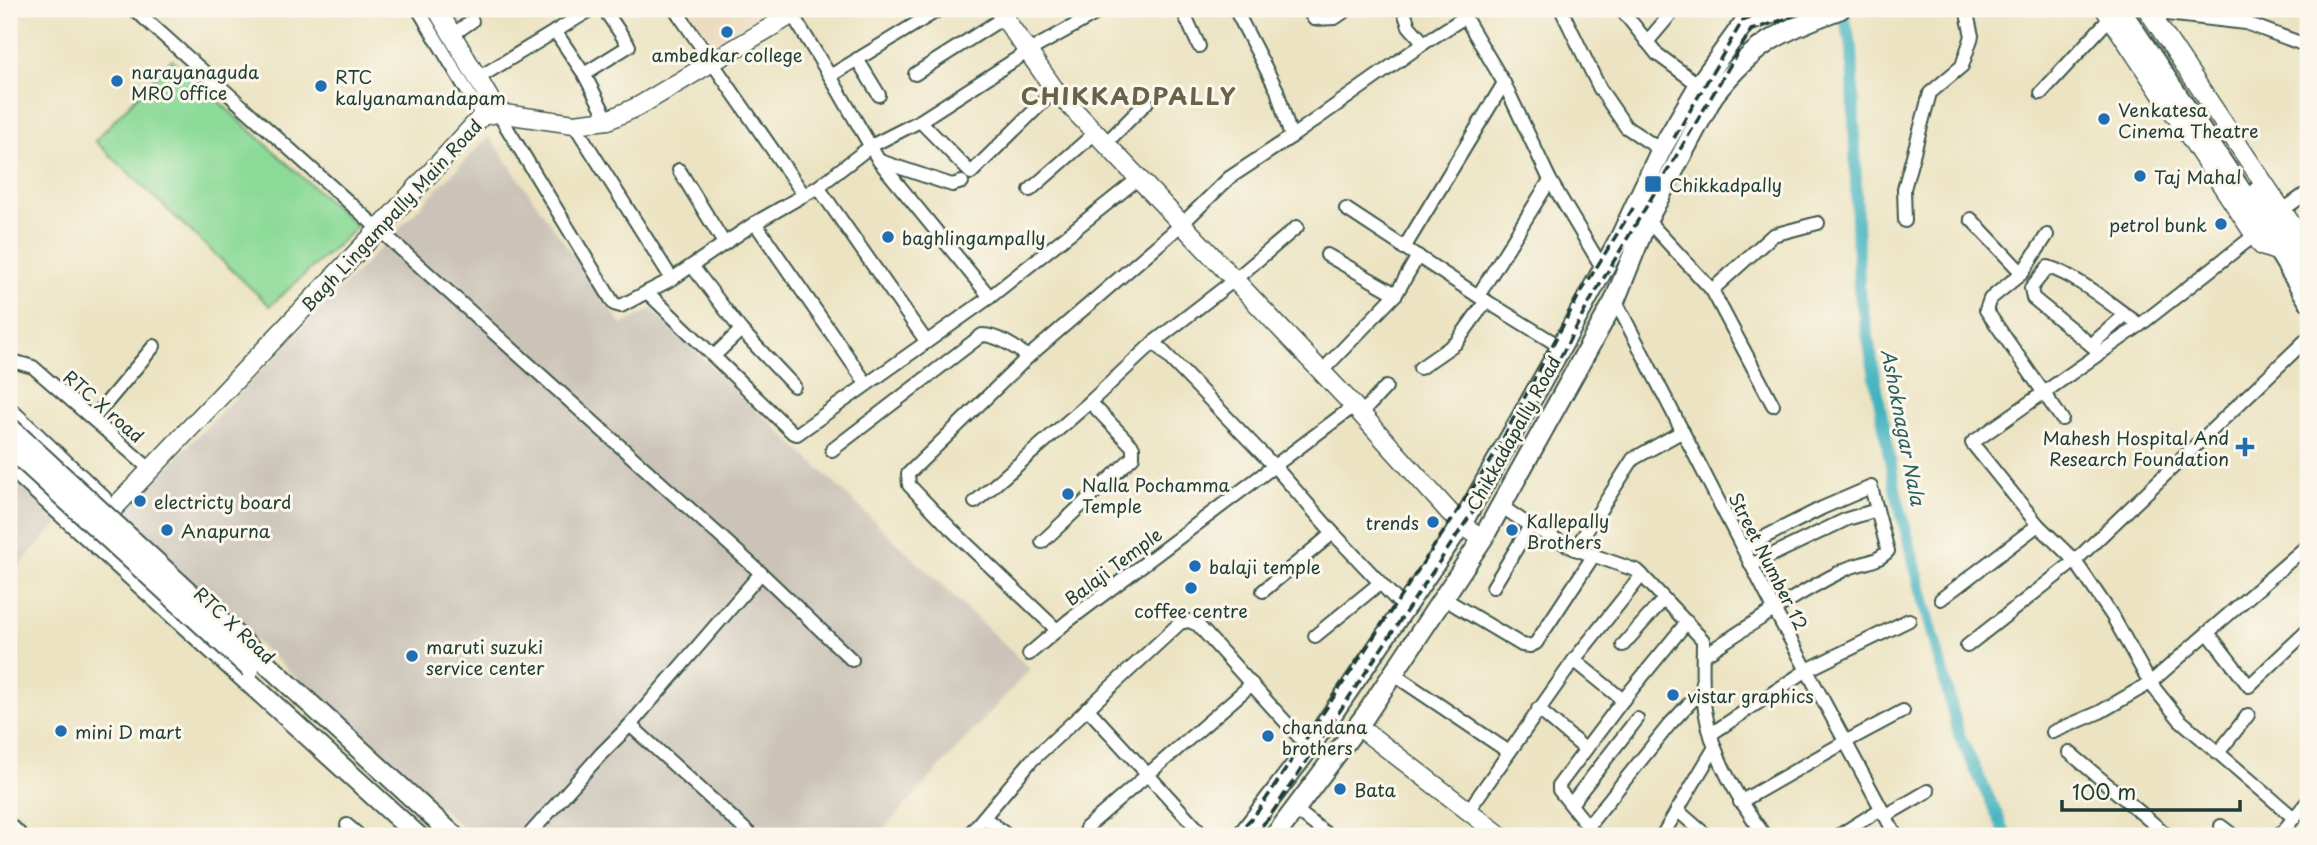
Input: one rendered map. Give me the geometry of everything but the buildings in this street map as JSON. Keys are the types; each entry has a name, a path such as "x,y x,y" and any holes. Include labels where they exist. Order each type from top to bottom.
{"main road":[{"path":"1788,17 1840,9"},
{"path":"2144,10 2286,248 2308,300"},
{"path":"2112,12 2255,200"},
{"name":"Chikkadapally Road","path":"1242,836 1309,748 1461,525 1561,347 1621,236 1661,150 1699,85 1744,23 1759,13 1788,17"},
{"name":"Chikkadapally Road","path":"1275,836 1358,726 1483,538 1615,300 1647,220 1713,96 1725,80 1788,17"},
{"path":"2286,248 2308,267"},
{"name":"RTC X Road","path":"9,412 305,691 465,836"},
{"path":"9,427 454,836"},
{"path":"9,447 434,836"},
{"name":"RTC X Road","path":"9,464 418,836"}],"street":[{"path":"134,9 761,573 852,660"},
{"path":"418,9 614,304 621,306 672,279 755,223 818,187 871,146 919,121 1027,52 1104,9"},
{"path":"438,9 478,79 490,114"},
{"path":"478,79 592,9"},
{"path":"584,74 629,46 604,9"},
{"path":"675,9 804,195"},
{"path":"830,76 940,9"},
{"path":"1182,9 1199,46"},
{"path":"1235,9 1277,90 1291,138"},
{"path":"1307,9 1314,19 1335,18 1348,9"},
{"path":"1404,9 1409,26 1424,43"},
{"path":"1561,9 1600,89 1626,127 1661,150"},
{"path":"1621,9 1657,54 1699,85"},
{"path":"1647,42 1675,9"},
{"path":"1730,9 1759,13 1760,45"},
{"path":"1905,221 1904,189 1930,93 1962,66 1972,36 1966,9"},
{"path":"2144,10 2246,23 2308,46"},
{"path":"2041,93 2112,12 2262,246 2286,248 2295,231 2283,210 2144,10"},
{"path":"797,12 879,161 990,298"},
{"name":"Bagh Lingampally Main Road","path":"87,537 490,114 574,124 608,120 639,106 797,12"},
{"path":"915,74 1000,13 1055,90 1357,410 1461,525 1483,538"},
{"path":"1057,630 909,485 911,469 1028,357 1181,225 1229,178 1291,138 1463,13 1504,83 1550,180 1603,269"},
{"path":"452,35 472,21"},
{"path":"555,31 584,74 608,120"},
{"path":"857,59 879,95"},
{"path":"1404,248 1504,83"},
{"path":"919,121 971,173 1055,90"},
{"path":"1030,190 1147,102"},
{"path":"574,124 672,279"},
{"path":"879,161 953,185 962,182"},
{"path":"679,170 724,243"},
{"path":"647,292 796,434 990,298 1139,178"},
{"path":"1420,368 1456,343 1550,180"},
{"path":"818,187 926,341"},
{"path":"2283,210 2308,192"},
{"path":"1346,209 1561,347"},
{"path":"1970,219 2022,273"},
{"path":"1647,220 1712,290 1773,405"},
{"path":"755,223 866,383"},
{"path":"1712,290 1773,235 1818,223"},
{"path":"975,502 1154,342 1297,228"},
{"path":"2048,235 2022,273 1990,299 1986,310 2063,419"},
{"path":"2096,349 2140,325 2255,235"},
{"path":"1327,255 1396,294"},
{"path":"1321,372 1396,294 1418,256"},
{"path":"692,266 741,330 794,386"},
{"path":"2096,349 2032,298 2031,288 2043,270 2052,268 2069,277 2140,325"},
{"name":"Street Number 12","path":"1615,300 1774,609 1896,836"},
{"path":"2125,315 2096,349 2045,392 1972,443 2038,525 2075,561 2112,617 2150,683 2180,720 2294,818"},
{"path":"715,355 741,330"},
{"path":"832,450 982,335 988,335 1028,357"},
{"path":"1966,646 2075,561 2308,338"},
{"path":"1154,342 1275,467 1332,533 1405,609"},
{"path":"93,419 154,346"},
{"name":"RTC X road","path":"9,360 33,367 151,470"},
{"name":"Balaji Temple","path":"1029,654 1057,630 1386,387"},
{"path":"1042,542 1133,457 1133,447 1090,402"},
{"path":"1575,549 1633,459 1682,431"},
{"path":"1703,656 1774,609 1846,568 1881,559 1888,551 1871,487 1822,508 1743,548"},
{"path":"1501,506 1530,526 1575,549 1638,571 1703,639 1705,712 1713,741 1741,802 1765,836"},
{"path":"1751,565 1847,519 1877,510"},
{"path":"1941,599 2038,525"},
{"path":"1493,587 1530,526"},
{"path":"1263,591 1332,533"},
{"path":"2053,732 2100,712 2150,683 2308,545"},
{"path":"1443,598 1522,645 1530,646 1536,643 1594,555"},
{"path":"528,836 630,725 761,573"},
{"path":"1468,811 1574,660 1642,575"},
{"path":"1315,636 1380,583"},
{"path":"1623,645 1664,599"},
{"path":"1662,836 1713,741 1807,670 1909,620"},
{"path":"968,836 1031,761 1180,623 1189,621 1198,625 1309,748"},
{"path":"1596,836 1559,790 1559,785 1687,622"},
{"path":"2208,634 2249,687 2308,630"},
{"path":"1574,660 1623,701"},
{"path":"1393,674 1509,752"},
{"path":"1086,828 1252,684"},
{"path":"1588,825 1669,725 1703,689"},
{"path":"1087,708 1204,836"},
{"path":"1538,709 1585,749"},
{"path":"1741,802 1903,711"},
{"path":"2218,753 2248,715"},
{"path":"1570,804 1637,719"},
{"path":"630,725 752,836"},
{"path":"1358,726 1501,836"},
{"path":"2069,752 2168,836"},
{"path":"1838,836 1928,791"},
{"path":"2279,836 2308,801"},
{"path":"1296,810 1329,836"},
{"path":"1678,810 1707,836"},
{"path":"985,818 1008,836"},
{"path":"9,824 22,836"},
{"path":"348,825 360,836"},
{"path":"2221,825 2234,836"}],"shaded area":[{"name":"ambedkar college","path":"684,9 791,9 716,56"},
{"path":"489,136 622,325 651,309 1030,669 877,836 472,836 210,600 121,515"},
{"path":"9,471 61,520 9,576"}],"green space":[{"path":"172,59 357,227 270,306 95,141"}],"waterway":[{"name":"Ashoknagar Nala","path":"1842,9 1852,48 1859,289 1896,493 1959,735 2007,836"}],"railway":[{"path":"1674,138 1743,20 1771,9"},
{"path":"1252,836 1268,819 1503,466 1589,303 1751,30 1816,9"},
{"path":"1235,836 1258,811 1492,459 1578,297 1635,205"}],"place":[{"name":"ambedkar college","path":"727,32"},
{"name":"narayanaguda MRO office","path":"117,81"},
{"name":"RTC kalyanamandapam","path":"321,86"},
{"name":"Venkatesa Cinema Theatre","path":"2104,119"},
{"name":"Taj Mahal","path":"2140,176"},
{"name":"Chikkadpally","path":"1653,184"},
{"name":"petrol bunk","path":"2221,224"},
{"name":"baghlingampally","path":"888,237"},
{"name":"Mahesh Hospital And Research Foundation","path":"2245,447"},
{"name":"Nalla Pochamma Temple","path":"1068,494"},
{"name":"electricty board","path":"140,501"},
{"name":"trends","path":"1433,522"},
{"name":"Anapurna","path":"167,530"},
{"name":"Kallepally Brothers","path":"1512,530"},
{"name":"balaji temple","path":"1195,566"},
{"name":"coffee centre","path":"1191,588"},
{"name":"maruti suzuki service center","path":"412,656"},
{"name":"vistar graphics","path":"1673,695"},
{"name":"mini D mart","path":"61,731"},
{"name":"chandana brothers","path":"1268,736"},
{"name":"Bata","path":"1340,789"}],"district":[{"name":"CHIKKADPALLY","path":"1129,95"}]}
